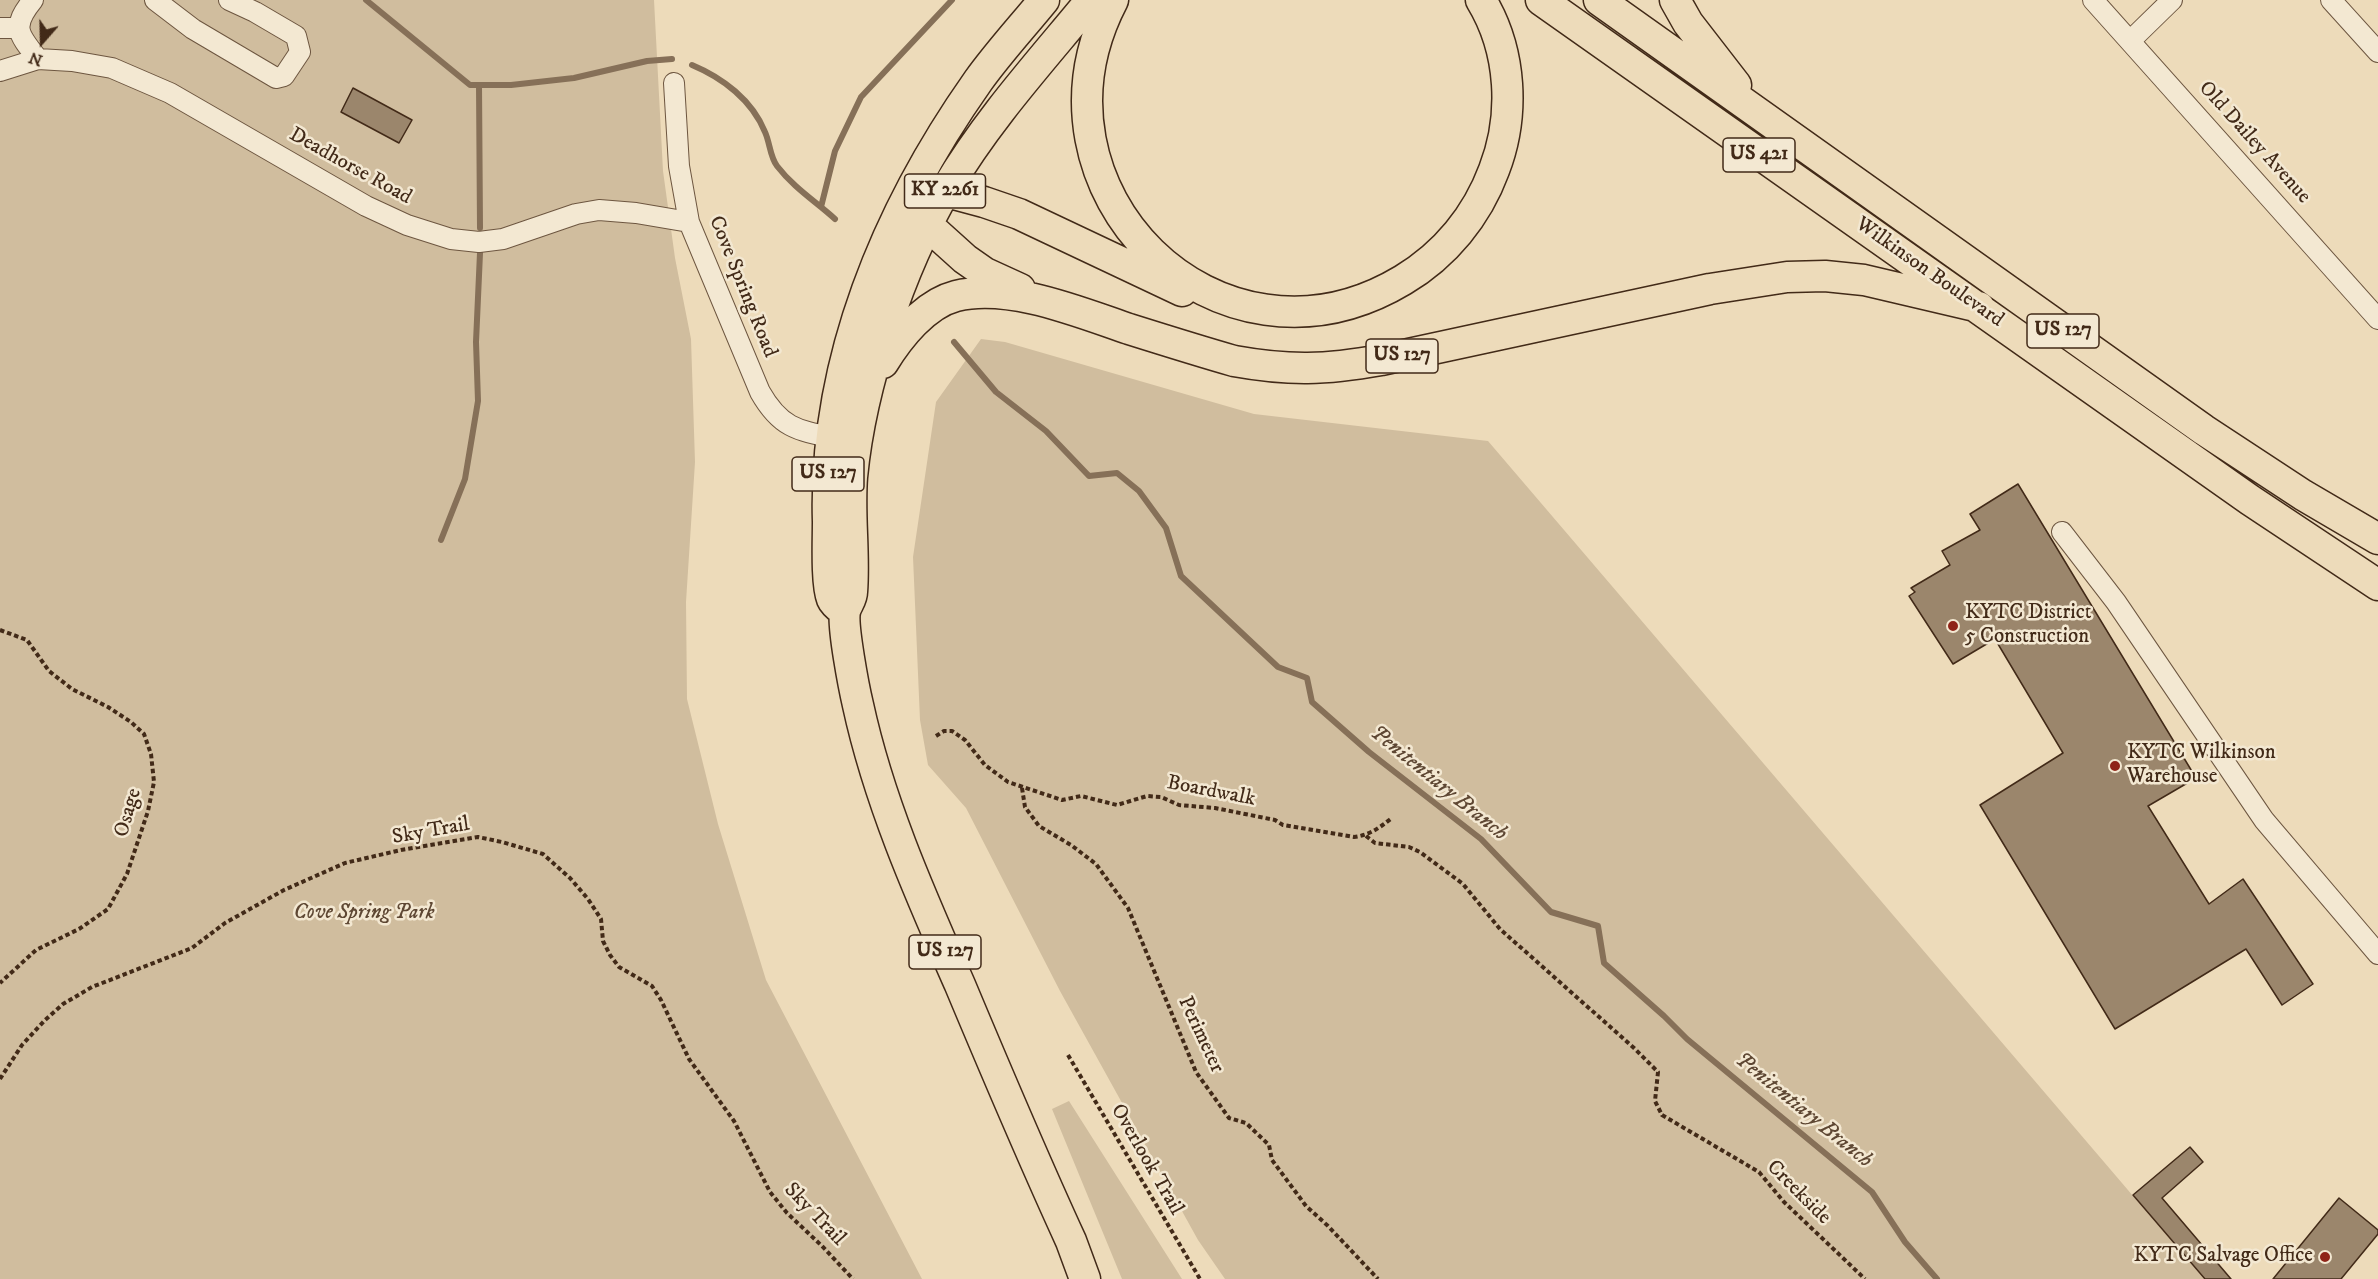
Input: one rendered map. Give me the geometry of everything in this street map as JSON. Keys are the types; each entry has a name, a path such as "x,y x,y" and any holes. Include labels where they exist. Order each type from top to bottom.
{"highway":[{"name":"KY 2261","path":"868,389 892,307 945,191 1010,97 1091,0"},
{"path":"1113,0 1102,21 1093,49 1087,78 1086,107 1089,136 1096,165 1107,192 1122,218 1141,241 1162,263 1187,281 1215,296 1247,306 1287,312"},
{"path":"1054,305 985,273 964,259 928,226 908,193 945,191 1019,214 1154,279 1203,299 1234,307 1287,312 1330,308 1360,300 1389,288 1415,273 1438,254 1476,209 1489,184 1506,128 1508,99 1506,69 1499,39 1481,0"},
{"name":"Wilkinson Boulevard","path":"1541,0 2250,500 2378,585"},
{"name":"Wilkinson Boulevard","path":"1599,0 2195,423 2303,495 2378,539"},
{"name":"US 127","path":"1675,0 1688,23 1756,111"},
{"name":"US 127","path":"844,439 852,333 874,270 908,193 953,117 978,81 1035,11"},
{"name":"US 127","path":"1085,1279 1071,1241 893,826 869,751 857,703 845,612 832,600 827,501 844,439 868,389 890,352 906,332 932,308 954,297 976,293 998,294 1024,297 1054,305 1234,361 1269,367 1305,369 1343,367 1381,360 1710,290 1787,277 1825,276 1864,280 1979,307"}],"street":[{"path":"33,0 9,28 20,37 38,59"},
{"path":"155,0 193,29 276,78 284,76 300,52 296,36 229,0"},
{"name":"Old Dailey Avenue","path":"2093,0 2378,319"},
{"path":"2130,41 2172,0"},
{"path":"2331,0 2378,52"},
{"name":"Deadhorse Road","path":"0,71 38,59 72,60 112,68 170,93 366,206 407,225 451,239 479,242 503,239 576,214 599,210 636,213 689,222"},
{"name":"Cove Spring Road","path":"674,83 679,166 689,222 752,376 768,406 786,424 796,429 844,439"},
{"path":"2062,532 2116,602 2264,820 2378,954"}],"path":[{"name":"Osage","path":"0,630 27,640 49,671 72,689 108,707 131,722 144,735 151,754 154,782 148,811 128,874 108,909 79,929 36,950 0,983"},
{"name":"Boardwalk","path":"936,736 944,730 952,731 965,740 985,765 1022,788 1062,800 1082,796 1117,805 1147,796 1161,797 1179,805 1215,808 1275,820 1283,825 1354,837 1366,836 1375,843 1408,847 1420,852 1463,884 1500,929 1658,1072 1654,1101 1662,1115"},
{"name":"Perimeter","path":"1022,788 1025,807 1039,826 1071,845 1096,864 1128,908 1196,1072 1230,1118 1246,1123 1269,1145 1272,1160 1306,1206 1370,1268 1378,1279"},
{"path":"1366,836 1392,818"},
{"name":"Sky Trail","path":"0,1079 22,1045 63,1004 92,987 192,948 225,923 294,885 345,863 401,850 478,837 502,842 543,854 570,878 588,900 601,919 603,941 610,955 619,967 652,986 690,1059 734,1121 770,1192 787,1213 853,1279"},
{"name":"Overlook Trail","path":"1068,1055 1200,1279"},
{"name":"Creekside","path":"1662,1115 1759,1172 1784,1202 1865,1279"}],"green space":[{"name":"Cove Spring Park","path":"0,0 654,0 663,171 675,258 691,339 695,462 686,602 687,699 718,824 766,980 922,1279 0,1279"},
{"path":"981,339 1005,342 1254,414 1488,441 2204,1279 1225,1279 1198,1240 1060,991 966,808 928,765 920,720 913,557 936,402"},
{"path":"1069,1101 1182,1279 1122,1279 1052,1109"}],"building":[{"path":"353,88 412,120 399,143 341,112"},
{"name":"KYTC Wilkinson Warehouse","path":"2018,484 2196,778 2148,806 2209,904 2243,879 2313,984 2282,1005 2246,949 2115,1029 1980,805 2063,753 1995,639 1953,664 1909,596 1915,592 1911,588 1950,565 1942,551 1980,530 1970,514"},
{"path":"2190,1147 2203,1162 2162,1198 2231,1279 2205,1279 2133,1195"},
{"name":"KYTC Salvage Office","path":"2339,1198 2378,1230 2378,1234 2341,1279 2273,1279"}],"waterway":[{"name":"Penitentiary Branch","path":"366,0 470,85 511,85 574,78 647,61 672,59"},
{"path":"821,207 835,151 861,97 952,0"},
{"name":"Penitentiary Branch","path":"692,65 715,76 744,100 759,120 777,166 798,188 835,219"},
{"path":"479,85 480,228"},
{"path":"441,540 465,479 478,401 476,342 480,253"},
{"name":"Penitentiary Branch","path":"954,342 996,392 1046,431 1089,476 1117,473 1139,491 1166,528 1181,576 1278,667 1307,678 1312,702 1369,752 1481,839 1551,912 1598,926 1604,963 1687,1039 1872,1192 1905,1242 1937,1279"}],"place":[{"name":"KYTC District 5 Construction","path":"1953,626"},
{"name":"KYTC Wilkinson Warehouse","path":"2115,766"},
{"name":"KYTC Salvage Office","path":"2325,1257"}]}
